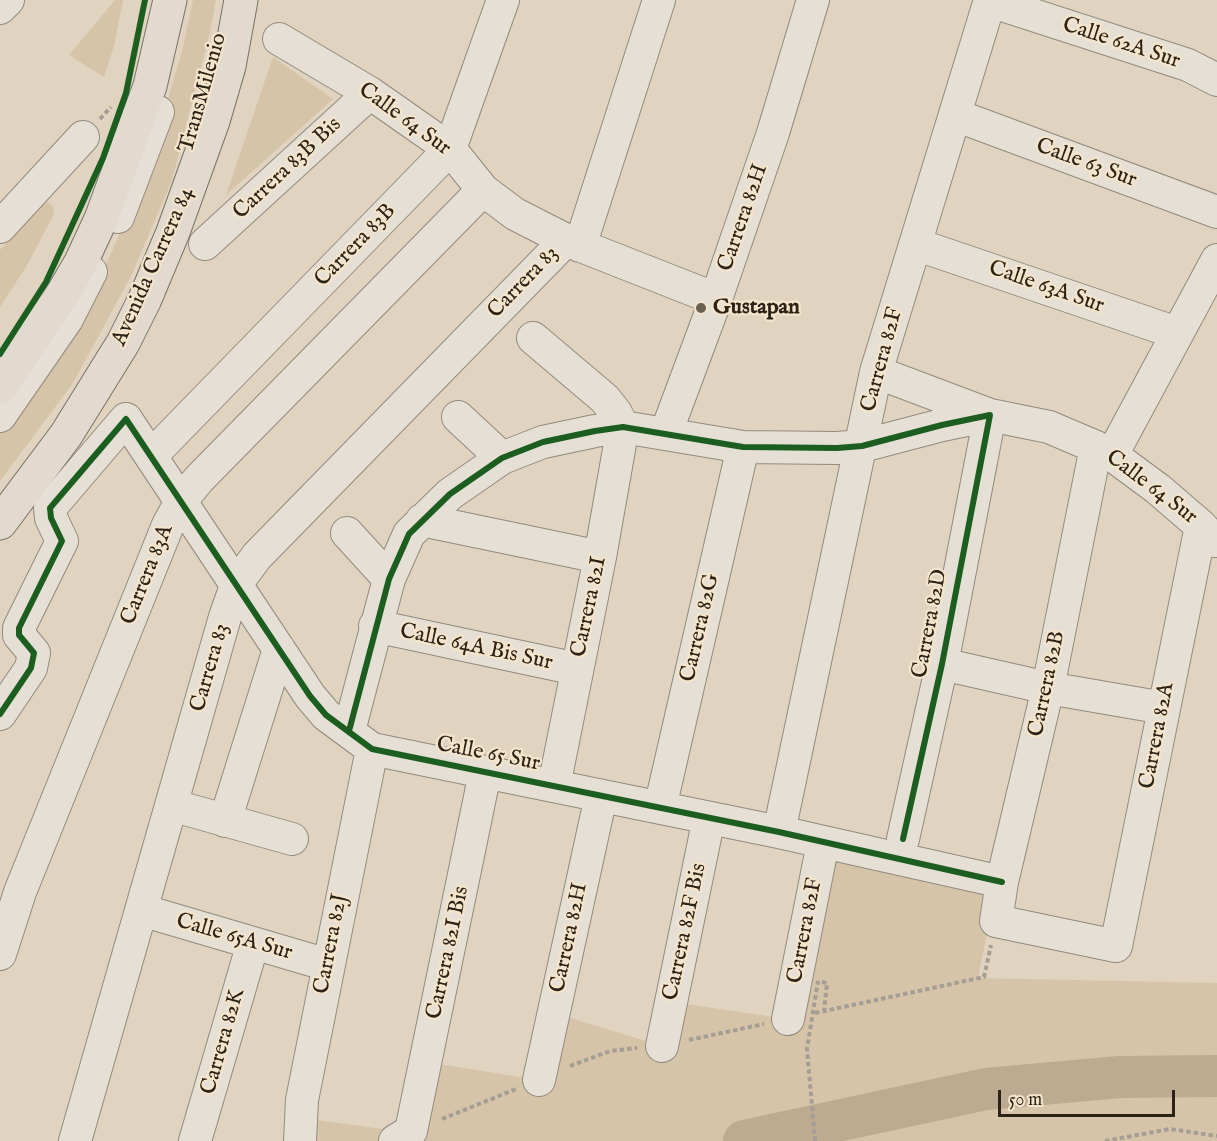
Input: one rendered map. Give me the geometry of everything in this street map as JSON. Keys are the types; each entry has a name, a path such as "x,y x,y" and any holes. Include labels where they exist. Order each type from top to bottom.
{"main road":[{"path":"0,387 63,293 81,262 101,219 150,86 170,0"},
{"name":"Avenida Carrera 84","path":"0,523 66,435 123,343 145,299 173,232 209,131 229,66 235,6"}],"street":[{"path":"0,8 8,0"},
{"name":"TransMilenio","path":"0,416 67,319 112,232 162,100 185,0"},
{"name":"Carrera 83B","path":"151,456 450,149 503,0"},
{"name":"Carrera 83","path":"75,1141 237,583 257,556 573,243 659,0"},
{"name":"Carrera 82H","path":"666,434 716,299 773,133 813,0"},
{"name":"Calle 62A Sur","path":"990,0 1188,65 1217,80"},
{"name":"Carrera 82F","path":"779,832 876,372 990,0"},
{"name":"TransMilenio","path":"0,498 56,424 87,375 127,302 153,247 178,181 202,109 222,31 235,6"},
{"name":"Calle 64 Sur","path":"279,39 370,93 450,149 483,190 515,214 573,243 716,299"},
{"name":"Carrera 83B Bis","path":"205,244 370,93"},
{"name":"Calle 63 Sur","path":"955,116 1217,212"},
{"path":"0,227 83,138"},
{"name":"Carrera 83A","path":"0,954 24,881 168,525 181,501 199,479 483,190"},
{"name":"Calle 63A Sur","path":"915,244 1178,333"},
{"name":"Carrera 82B","path":"996,921 1002,882 1104,451 1213,275"},
{"path":"533,338 605,399 616,413 623,428"},
{"name":"Calle 64 Sur","path":"876,372 990,415 1049,427 1104,451 1158,489 1209,534"},
{"name":"Carrera 82J","path":"300,1141 302,1100 328,965 375,626 388,579 409,534 422,520 450,494 502,458 543,442 595,431 623,428 743,447 837,448 862,446 990,415"},
{"name":"Carrera 82D","path":"903,839 942,664 990,415"},
{"path":"458,417 502,458"},
{"name":"Calle 65 Sur","path":"0,714 31,668 34,653 19,635 19,628 62,542 51,518 50,508 126,419 310,696 326,715 361,740 486,774 779,832 1002,882"},
{"name":"Carrera 82I","path":"554,786 600,557 623,428"},
{"name":"Carrera 82G","path":"660,808 743,447"},
{"path":"422,520 600,557"},
{"path":"347,533 388,579"},
{"name":"Carrera 82A","path":"996,921 1116,946 1164,708 1209,534"},
{"name":"Calle 64A Bis Sur","path":"375,626 577,669"},
{"path":"225,821 279,649"},
{"path":"942,664 1048,688 1164,708"},
{"name":"Carrera 82I Bis","path":"403,1136 486,774"},
{"name":"Carrera 82H","path":"539,1080 601,796"},
{"path":"171,805 292,839"},
{"name":"Carrera 82F Bis","path":"662,1046 710,818"},
{"name":"Carrera 82F","path":"788,1019 823,843"},
{"name":"Calle 65A Sur","path":"141,910 328,965"},
{"name":"Carrera 82K","path":"195,1141 253,944"}],"path":[{"path":"83,138 112,107"},
{"path":"403,1136 583,1060 610,1051 662,1046 984,977"},
{"path":"814,1141 807,1049 818,981 827,983 824,1011"},
{"path":"1105,1141 1170,1129 1217,1136"}],"shaded area":[{"path":"115,0 123,0 114,46 104,77 69,55"},
{"path":"193,0 216,0 172,180 131,276 73,383 0,481 0,429 50,364 109,258 148,169 183,47"},
{"path":"273,57 333,99 226,195"},
{"path":"47,202 52,205 54,214 26,267 0,307 0,250 37,209"},
{"path":"836,854 995,893 978,978 1217,983 1217,1141 292,1141 316,1120 413,1133 426,1062 539,1080 554,1013 662,1046 672,1002 788,1019"}],"waterway":[{"path":"744,1141 986,1089 1120,1077 1217,1076"}],"cycle path":[{"path":"0,354 46,282 103,158 126,93 145,0"},
{"path":"349,731 389,579 409,534 450,494 502,458 543,442 623,427 743,447 837,448 862,446 990,415 942,664 903,839"},
{"path":"0,714 31,668 34,653 19,635 19,628 62,541 51,518 50,508 126,419 310,696 326,715 372,749 779,832 1002,882"}],"place":[{"name":"Gustapan","path":"701,308"}]}
